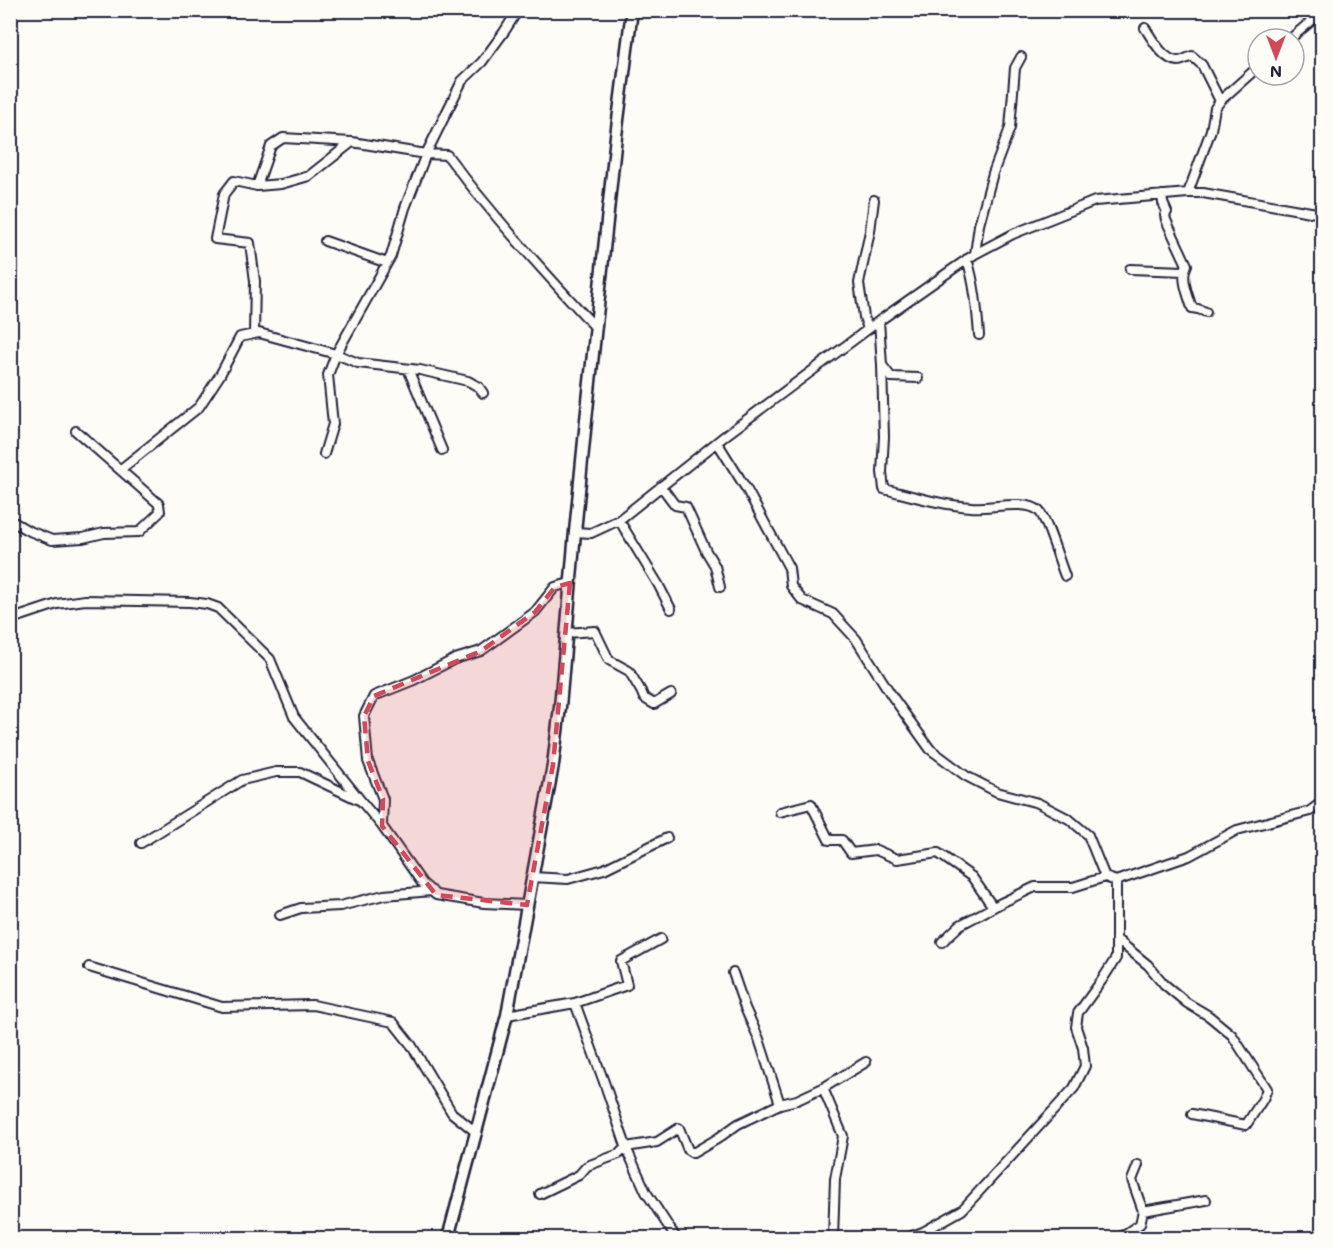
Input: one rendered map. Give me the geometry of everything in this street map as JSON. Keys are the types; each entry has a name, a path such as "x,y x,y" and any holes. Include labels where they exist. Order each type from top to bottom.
{"main road":[{"path":"448,1239 507,1014 554,765 574,532 629,12"}],"street":[{"path":"324,454 333,424 328,375 336,354 391,256 405,208 426,154 462,81 482,62 518,10"},
{"path":"1305,27 1323,12"},
{"path":"1145,28 1170,60 1180,61 1191,57 1202,65 1220,101"},
{"path":"975,254 981,214 1010,128 1015,68 1021,57"},
{"path":"1188,193 1211,130 1215,108 1246,78"},
{"path":"257,186 271,146 283,138 352,142 426,154 447,155 510,234 596,328"},
{"path":"254,334 255,281 250,243 215,239 224,194 234,181 257,186 281,184 309,176 352,142"},
{"path":"574,532 591,533 619,520 717,442 879,321 967,259 1013,234 1095,201 1188,193 1203,193 1323,214"},
{"path":"1162,195 1167,212 1166,220 1187,265 1184,271 1192,308 1206,312"},
{"path":"868,329 859,283 874,200"},
{"path":"325,241 387,263"},
{"path":"967,259 976,296 979,335"},
{"path":"1130,269 1184,271"},
{"path":"879,321 884,489 972,508 1031,506 1041,513 1065,576"},
{"path":"121,469 199,407 220,375 240,337 254,334 259,333 284,339 358,363 420,370 468,381 483,393"},
{"path":"882,365 891,377 918,378"},
{"path":"408,369 442,450"},
{"path":"10,520 52,540 83,538 104,533 140,532 160,512 159,504 76,430"},
{"path":"717,442 747,490 789,568 791,586 802,600 833,614 856,639 892,696 930,749 966,776 997,792 1038,803 1069,819 1088,836 1105,877"},
{"path":"661,486 675,505 686,507 715,566 720,587"},
{"path":"619,520 671,609"},
{"path":"382,826 383,799 368,761 364,716 374,696 414,680 455,659 481,651 535,612 555,586 570,583"},
{"path":"10,618 57,604 86,600 190,602 218,608 270,659 294,717 382,826 422,883 436,895 484,903 527,905"},
{"path":"566,633 596,631 609,660 629,670 644,698 654,704 671,694"},
{"path":"141,843 242,780 276,772 300,772 361,801"},
{"path":"942,942 960,925 1035,887 1073,887 1105,877 1116,881 1189,856 1237,830 1310,811 1323,802"},
{"path":"780,812 811,804 830,840 842,840 851,854 876,850 897,860 938,854 972,877 993,907"},
{"path":"532,877 568,879 604,869 667,838"},
{"path":"906,1239 962,1210 1074,1088 1085,1066 1083,1048 1076,1027 1078,1013 1116,958 1116,881"},
{"path":"280,915 301,909 340,906 384,895 432,891"},
{"path":"507,1014 575,1003 627,985 621,961 661,939"},
{"path":"1116,939 1148,965 1164,984 1187,1004 1209,1016 1232,1035 1267,1089 1246,1125 1192,1114"},
{"path":"89,967 222,1007 313,1005 393,1022 412,1046 452,1113 477,1133"},
{"path":"733,973 759,1039 780,1104"},
{"path":"575,1003 626,1147 646,1192 676,1239"},
{"path":"540,1194 579,1174 587,1166 619,1154 626,1147 657,1142 679,1128 688,1150 693,1154 738,1124 780,1104 797,1100 823,1088 866,1062"},
{"path":"823,1088 843,1136 835,1179 833,1239"},
{"path":"1119,1239 1140,1224 1143,1211 1131,1180 1138,1165"},
{"path":"1143,1211 1206,1200"}],"highlighted area":[{"path":"570,583 553,765 527,905 436,895 382,826 383,799 368,761 364,716 374,696 481,651 535,612 555,587"}]}
